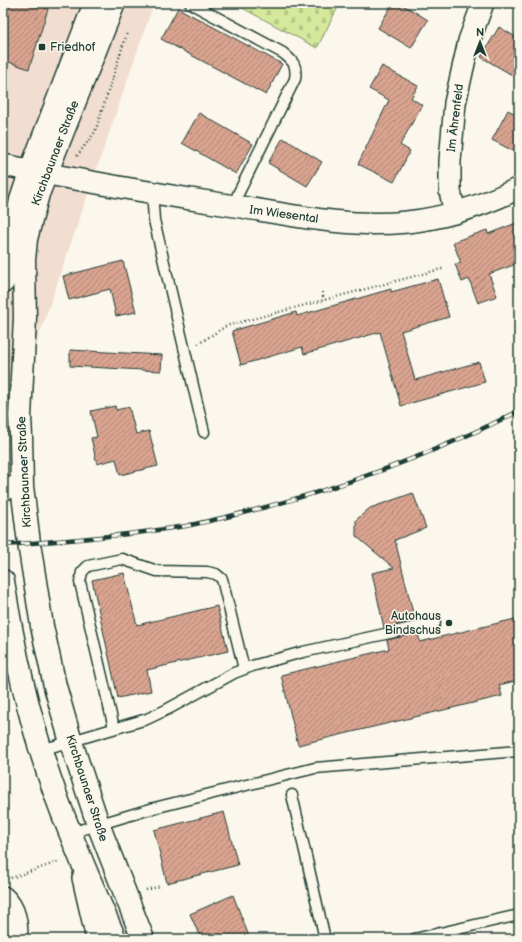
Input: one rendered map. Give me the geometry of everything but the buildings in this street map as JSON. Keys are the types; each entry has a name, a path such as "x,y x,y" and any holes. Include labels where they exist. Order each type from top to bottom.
{"street":[{"name":"Kirchbaunaer Straße","path":"95,3 39,171 38,194 26,239 24,260 25,318 20,416 13,487 29,543 42,626 55,686 71,742 98,824 143,939"},
{"name":"Kirchbaunaer Straße","path":"3,282 21,200 39,171 114,3"},
{"name":"Im Ährenfeld","path":"455,213 450,190 450,161 455,103 469,42 483,3"},
{"name":"Im Wiesental","path":"3,164 155,193 305,218 375,224 407,222 455,213 519,188"},
{"path":"3,581 10,628 27,703 41,750 70,833 115,939"},
{"path":"82,863 83,883 97,939"},
{"path":"6,888 6,899 16,918 17,939"}],"lane":[{"path":"190,3 284,53 292,60 296,69 295,79 238,194 235,206"},
{"path":"155,193 152,205 154,220 204,432"},
{"path":"114,728 80,582 82,572 88,566 122,559 157,571 207,572 216,574 222,579 244,669"},
{"path":"41,750 147,718 168,709 244,669 303,652 435,623"},
{"path":"70,833 154,808 315,768 519,751"},
{"path":"292,795 325,939"},
{"path":"414,939 519,915"}],"path":[{"path":"68,177 76,157 95,132 129,27"},
{"path":"184,348 201,343 226,326 445,268"},
{"path":"322,292 324,300"},
{"path":"6,888 58,862"},
{"path":"144,891 162,886"}],"shaded area":[{"path":"3,3 154,3 3,440"}],"green space":[{"path":"233,3 340,3 317,48"}],"railway":[{"path":"3,545 109,536 186,526 272,505 314,493 398,464 439,448 519,411"}],"place":[{"name":"Friedhof","path":"42,47"},
{"name":"Autohaus Bindschus","path":"449,623"}]}
